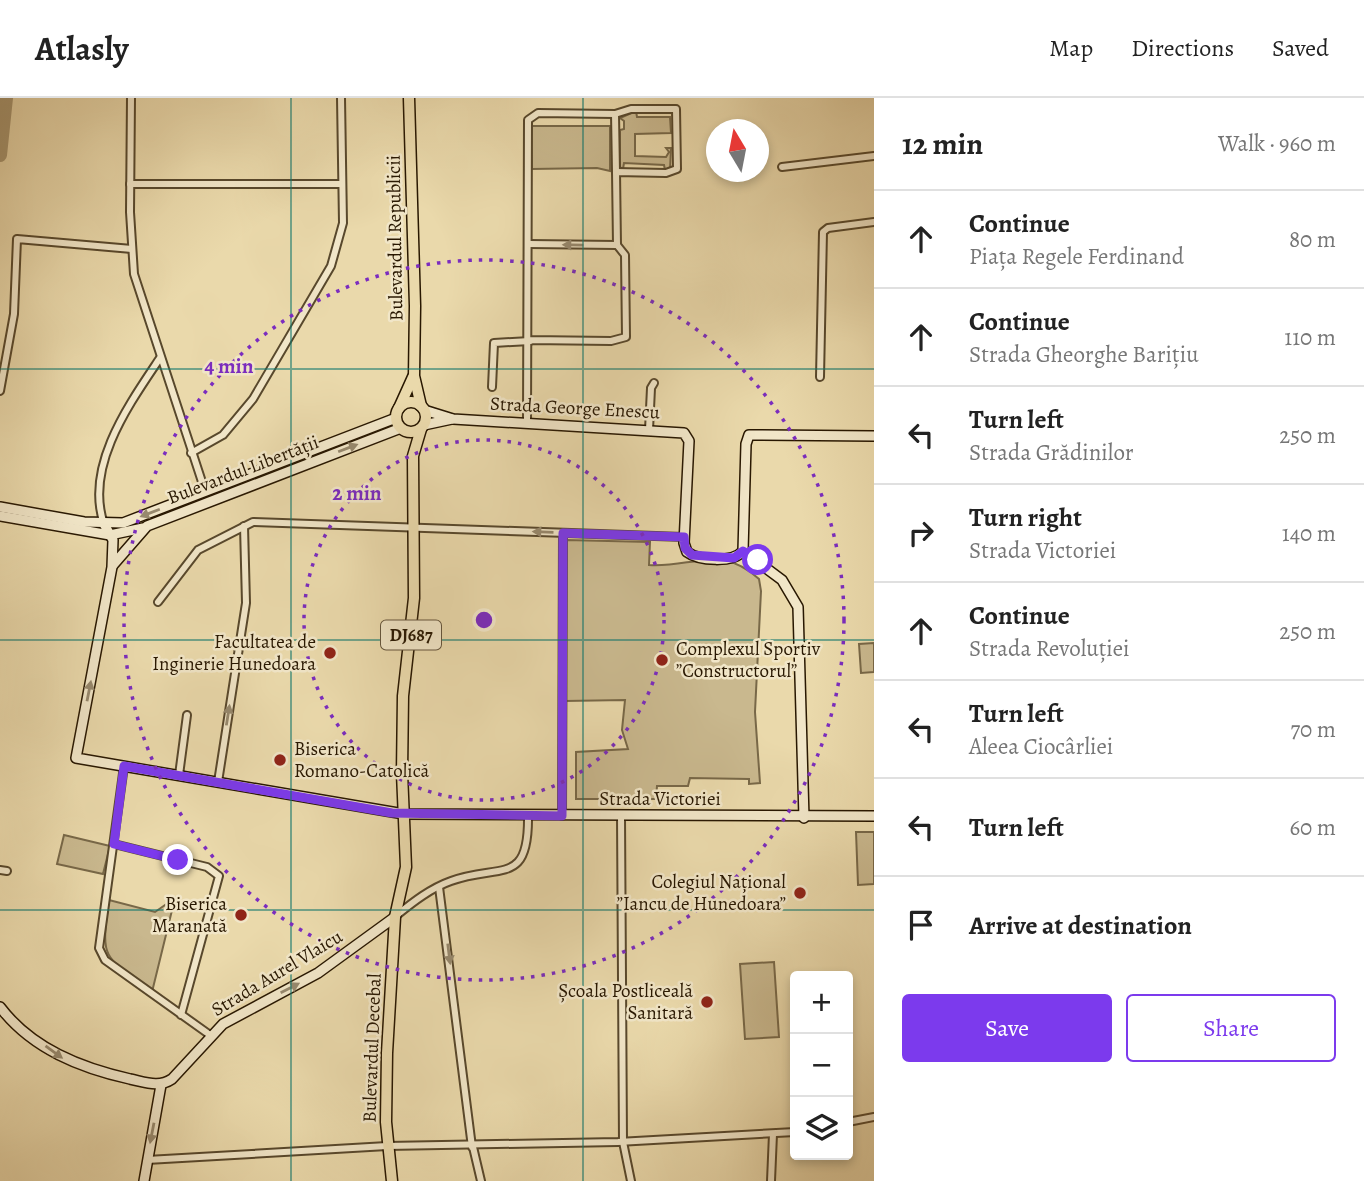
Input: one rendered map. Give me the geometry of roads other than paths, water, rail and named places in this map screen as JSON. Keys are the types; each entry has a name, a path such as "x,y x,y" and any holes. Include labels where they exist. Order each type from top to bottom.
{"main road":[{"name":"Bulevardul Republicii","path":"409,98 415,306 414,376 423,408"},
{"name":"Bulevardul Republicii","path":"398,413 414,376"},
{"path":"398,413 407,403 423,408"},
{"name":"DJ687","path":"413,456 423,427 423,408"},
{"name":"DJ687","path":"395,917 406,878 403,710 414,598 415,527 413,456 398,413"},
{"path":"402,429 412,432 423,427"},
{"name":"Bulevardul Decebal","path":"392,1181 387,1146 387,1053 395,917"}],"street":[{"path":"131,98 132,249 137,286 205,491"},
{"path":"191,453 216,441 245,410 326,278 342,233 341,98"},
{"path":"527,423 530,340 526,125 530,117 538,113 615,114 631,109 676,108 677,169 666,173 616,172"},
{"path":"492,387 494,343 624,339 627,334 625,255 617,245 615,114"},
{"path":"782,167 874,156"},
{"path":"130,184 342,184"},
{"path":"820,377 822,232 828,228 874,222"},
{"path":"0,391 14,314 15,243 22,238 132,249"},
{"path":"529,244 617,245"},
{"path":"112,566 114,548 103,524 99,497 114,432 160,358"},
{"path":"649,430 651,388 654,383"},
{"name":"Strada George Enescu","path":"423,408 453,419 684,433 689,441 684,537"},
{"name":"Bulevardul Libertății","path":"0,507 103,524 127,522 398,413"},
{"name":"Strada George Enescu","path":"423,427 453,419"},
{"name":"Bulevardul Libertății","path":"112,566 148,526 402,429"},
{"path":"743,551 746,444 752,435 874,436"},
{"path":"0,516 110,535 148,526"},
{"path":"158,602 198,550 253,522 684,537 687,552 698,557 734,558 743,551"},
{"path":"218,782 246,603 244,526"},
{"path":"562,816 563,533"},
{"path":"743,551 782,580 798,607 804,818"},
{"name":"Strada Victoriei","path":"112,566 76,758 404,814 804,818 874,816"},
{"path":"179,775 187,715"},
{"path":"124,766 99,941 102,954 105,960 210,1035"},
{"path":"395,917 439,887 516,864 526,852 528,816"},
{"path":"621,816 623,1142 631,1181"},
{"path":"114,844 207,867 219,876 181,1015"},
{"path":"439,887 473,1147 481,1181"},
{"name":"Strada Aurel Vlaicu","path":"161,1085 180,1071 210,1035 233,1018 318,973 395,917"},
{"path":"0,1010 68,1062 92,1071 161,1085 144,1181"},
{"path":"853,1121 874,1117"},
{"path":"147,1160 387,1146 473,1147 623,1142 790,1132"},
{"path":"771,1181 773,1134"}],"waterway":[{"path":"0,155 6,98"}],"place":[{"name":"Facultatea de Inginerie Hunedoara","path":"330,653"},
{"name":"Complexul Sportiv ”Constructorul”","path":"662,660"},
{"name":"Biserica Romano-Catolică","path":"280,760"},
{"name":"Colegiul Național ”Iancu de Hunedoara”","path":"800,893"},
{"name":"Biserica Maranată","path":"241,915"},
{"name":"Școala Postliceală Sanitară","path":"707,1002"}]}
